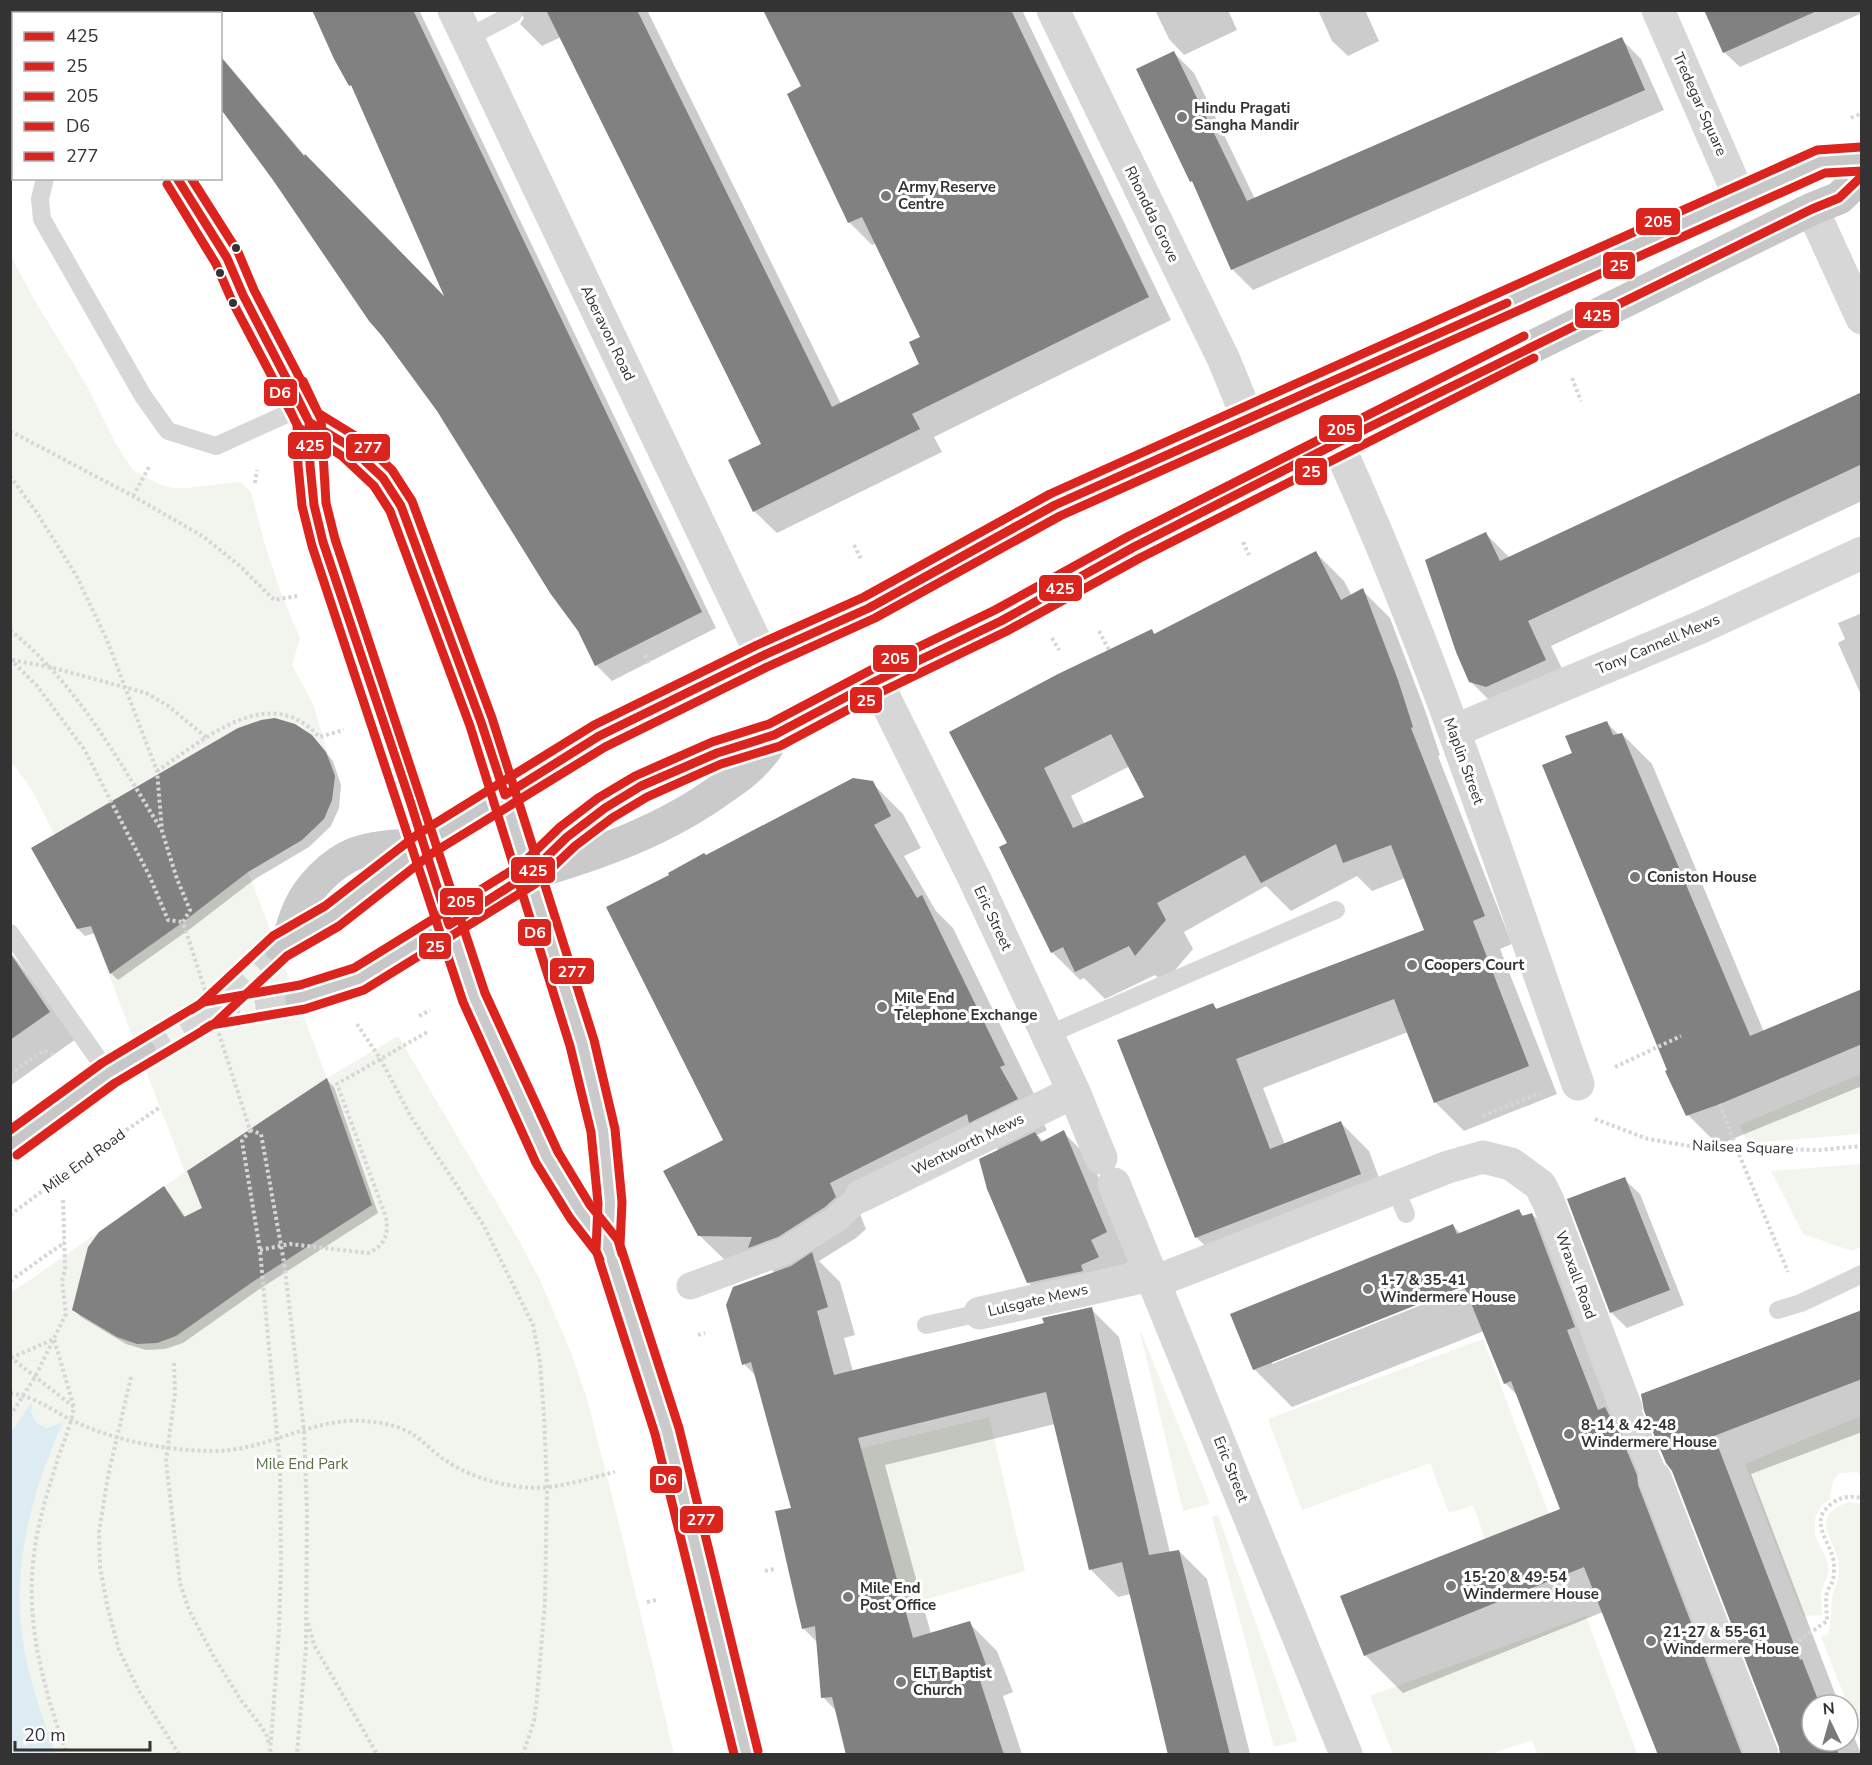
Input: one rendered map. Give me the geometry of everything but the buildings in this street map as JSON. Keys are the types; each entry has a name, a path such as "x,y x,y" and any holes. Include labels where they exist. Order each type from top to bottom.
{"highway":[{"path":"284,943 332,916 424,844 509,808 599,736 762,656 869,608 1055,506 1822,161 1862,159"},
{"path":"302,999 359,979 448,925 529,874 567,837 605,808 641,786 717,753 774,735 876,681 1001,621 1134,547 1337,443 1812,209 1839,198 1862,176"},
{"path":"10,1145 108,1073 140,1054"}],"main road":[{"path":"178,180 227,258 243,295 306,414 314,505 323,542 424,844 448,925 482,1018 547,1158 580,1212 608,1247"},
{"path":"306,414 349,446 383,478 401,506 481,722 582,1043 603,1130 610,1203 608,1247 667,1431 746,1755"},
{"path":"529,874 580,859 628,840 697,807 742,774 763,754 774,735"}],"street":[{"name":"Rhondda Grove","path":"1053,10 1224,360 1248,419"},
{"name":"Tredegar Square","path":"1658,10 1740,198"},
{"name":"Aberavon Road","path":"460,24 762,656"},
{"path":"1812,209 1862,318"},
{"name":"Maplin Street","path":"1337,443 1388,560 1454,731 1578,1084"},
{"name":"Tony Cannell Mews","path":"1454,731 1701,627 1862,553"},
{"name":"Eric Street","path":"876,681 975,880 1074,1092 1346,1755"},
{"name":"Wentworth Mews","path":"690,1286 785,1251 835,1220 861,1198 1074,1092"},
{"name":"Wraxall Road","path":"1152,1278 1400,1201 1448,1167 1483,1157 1511,1164 1540,1185 1762,1755"},
{"name":"Lulsgate Mews","path":"980,1313 1152,1278"}],"lane":[{"path":"460,24 513,14"},
{"path":"45,180 40,199 42,219 143,396 168,431 216,446 306,414"},
{"path":"1047,1035 1335,910"},
{"path":"10,933 108,1073"},
{"path":"1778,1310 1801,1303 1862,1274"},
{"name":"Lulsgate Mews","path":"926,1325 980,1313"}],"path":[{"path":"1572,378 1581,401"},
{"path":"10,431 134,496 204,537 240,566 274,600 297,596"},
{"path":"134,496 149,466"},
{"path":"255,483 257,470"},
{"path":"10,476 37,513 76,575 107,640 158,773 162,831 177,879 190,910 183,922 250,1130"},
{"path":"1243,542 1250,555"},
{"path":"854,545 861,559"},
{"path":"10,630 50,667 101,731 162,831"},
{"path":"1099,631 1109,650"},
{"path":"1052,638 1059,650"},
{"path":"645,655 650,667"},
{"path":"11,660 50,667 146,693 167,705 207,738"},
{"path":"11,660 37,686 84,749 149,874 168,920 183,922"},
{"path":"158,773 207,738 251,715 272,713 297,719 319,737 345,729"},
{"path":"419,1017 430,1010"},
{"path":"355,1021 381,1060 411,1117 484,1226 533,1325 543,1387 547,1488 544,1636 534,1721 523,1755"},
{"path":"260,1250 290,1244 368,1254 377,1250 385,1240 386,1217 337,1084 429,1031"},
{"path":"1578,1084 1681,1036"},
{"name":"Nailsea Square","path":"1578,1084 1595,1119 1648,1138 1695,1147 1820,1150 1862,1146"},
{"path":"1720,1104 1801,1303"},
{"name":"Mile End Road","path":"10,1215 107,1143 159,1108"},
{"path":"250,1130 261,1134 282,1246 304,1430 307,1512 304,1667 297,1755"},
{"path":"250,1130 242,1141 260,1250 279,1440 281,1563 278,1651 270,1754"},
{"path":"10,1416 36,1377 66,1314 62,1281 65,1269 63,1198"},
{"path":"10,1281 65,1242"},
{"path":"698,1335 705,1333"},
{"path":"54,1339 11,1358 74,1407"},
{"path":"54,1339 74,1407 37,1534 33,1572 34,1638 39,1668 67,1755"},
{"path":"174,1363 175,1393 167,1447 166,1474 184,1600 230,1683 267,1736 270,1754"},
{"path":"131,1377 116,1437 99,1532 98,1550 112,1627 129,1672 179,1755"},
{"path":"10,1393 24,1395 44,1403 72,1420 116,1437 167,1447 222,1451 279,1440 304,1430 338,1421 362,1420 387,1424 411,1433 448,1462 470,1474 509,1485 547,1488 615,1472"},
{"path":"1729,1668 1794,1644 1827,1621 1827,1593 1833,1580 1834,1562 1821,1533 1821,1522 1823,1515 1834,1502 1851,1496 1862,1498"},
{"path":"765,1571 774,1569"},
{"path":"647,1602 656,1600"},
{"path":"305,1614 314,1645 377,1755"}],"green space":[{"name":"Mile End Park","path":"10,254 32,296 87,386 116,444 133,470 161,485 174,488 240,482 251,492 283,599 300,638 292,665 313,704 335,776 332,800 324,819 302,840 248,872 327,1078 398,1036 517,1237 541,1282 572,1355 587,1399 674,1754 11,1754 11,1293 185,1172 55,835 33,792 11,764"},
{"path":"1861,1074 1861,1134 1748,1143 1740,1125"},
{"path":"1861,1164 1861,1247 1852,1251 1803,1234 1771,1171"},
{"path":"1141,1332 1210,1504 1183,1511"},
{"path":"1483,1339 1549,1514 1485,1539 1473,1505 1449,1513 1430,1463 1302,1510 1268,1419"},
{"path":"1861,1416 1861,1475 1857,1472 1839,1473 1833,1480 1830,1499 1821,1506 1815,1519 1815,1536 1827,1560 1829,1571 1821,1592 1822,1615 1803,1616 1745,1464"},
{"path":"989,1417 1025,1571 903,1606 851,1451"},
{"path":"1848,1502 1861,1504 1861,1745 1860,1693 1843,1693 1821,1637 1828,1635 1832,1598 1839,1570 1826,1522 1828,1515 1835,1508"},
{"path":"1218,1515 1297,1741 1274,1747 1212,1517"},
{"path":"1586,1616 1637,1754 1538,1754 1532,1740 1492,1754 1393,1754 1370,1696"}],"shaded area":[{"path":"32,1402 31,1412 36,1423 47,1428 63,1422 44,1468 30,1515 20,1588 21,1631 24,1649 38,1702 56,1754 11,1754 11,1432"}],"tunnel":[{"path":"140,1054 207,1014 280,946"},
{"path":"207,1014 302,999"}],"transit line":[{"name":"205","path":"10,1130 102,1063 200,1004 273,936 325,906 418,834 594,725 757,645 864,597 1050,494 1817,150 1861,147"},
{"name":"25","path":"17,1155 115,1083 214,1024 287,956 339,926 431,854 605,747 767,667 875,618 1060,516 1825,173 1862,171"},
{"name":"425","path":"178,180 227,258 243,295 309,422 314,505 323,542 449,925 529,874 567,837 605,808 641,786 717,753 774,735 876,681 1001,621 1134,547 1337,443 1812,209 1839,198 1862,176"},
{"name":"277","path":"192,180 238,252 254,290 318,413 357,437 392,470 412,501 492,718 594,1040 615,1129 622,1202 620,1245 679,1428 758,1751"},
{"name":"D6","path":"167,184 216,264 232,301 299,428 342,456 374,486 390,511 470,726 570,1046 591,1132 598,1203 596,1250 655,1434 734,1754"},
{"name":"425","path":"291,385 309,422 349,446 383,478 401,506 481,722 505,795 599,736 762,656 869,608 1055,505 1507,303"},
{"name":"205","path":"191,1010 204,1002 300,985 354,968 522,864 560,827 598,798 635,776 712,742 769,724 871,670 995,610 1129,536 1524,336"},
{"name":"25","path":"203,1030 211,1025 305,1009 364,990 535,884 575,846 612,818 647,797 721,764 780,746 881,692 1007,631 1140,558 1534,358"},
{"name":"277","path":"303,381 321,419 326,503 335,539 485,993 558,1152 590,1205 618,1240 622,1254"},
{"name":"D6","path":"281,391 297,425 302,506 312,546 463,1002 536,1163 570,1218 600,1260"}],"place":[{"name":"Hindu Pragati Sangha Mandir","path":"1182,117"},
{"name":"Army Reserve Centre","path":"886,196"},
{"name":"Coniston House","path":"1635,877"},
{"name":"Coopers Court","path":"1412,965"},
{"name":"Mile End Telephone Exchange","path":"882,1007"},
{"name":"1-7 & 35-41 Windermere House","path":"1368,1289"},
{"name":"8-14 & 42-48 Windermere House","path":"1569,1434"},
{"name":"15-20 & 49-54 Windermere House","path":"1451,1586"},
{"name":"Mile End Post Office","path":"848,1597"},
{"name":"21-27 & 55-61 Windermere House","path":"1651,1641"},
{"name":"ELT Baptist Church","path":"901,1682"}]}
